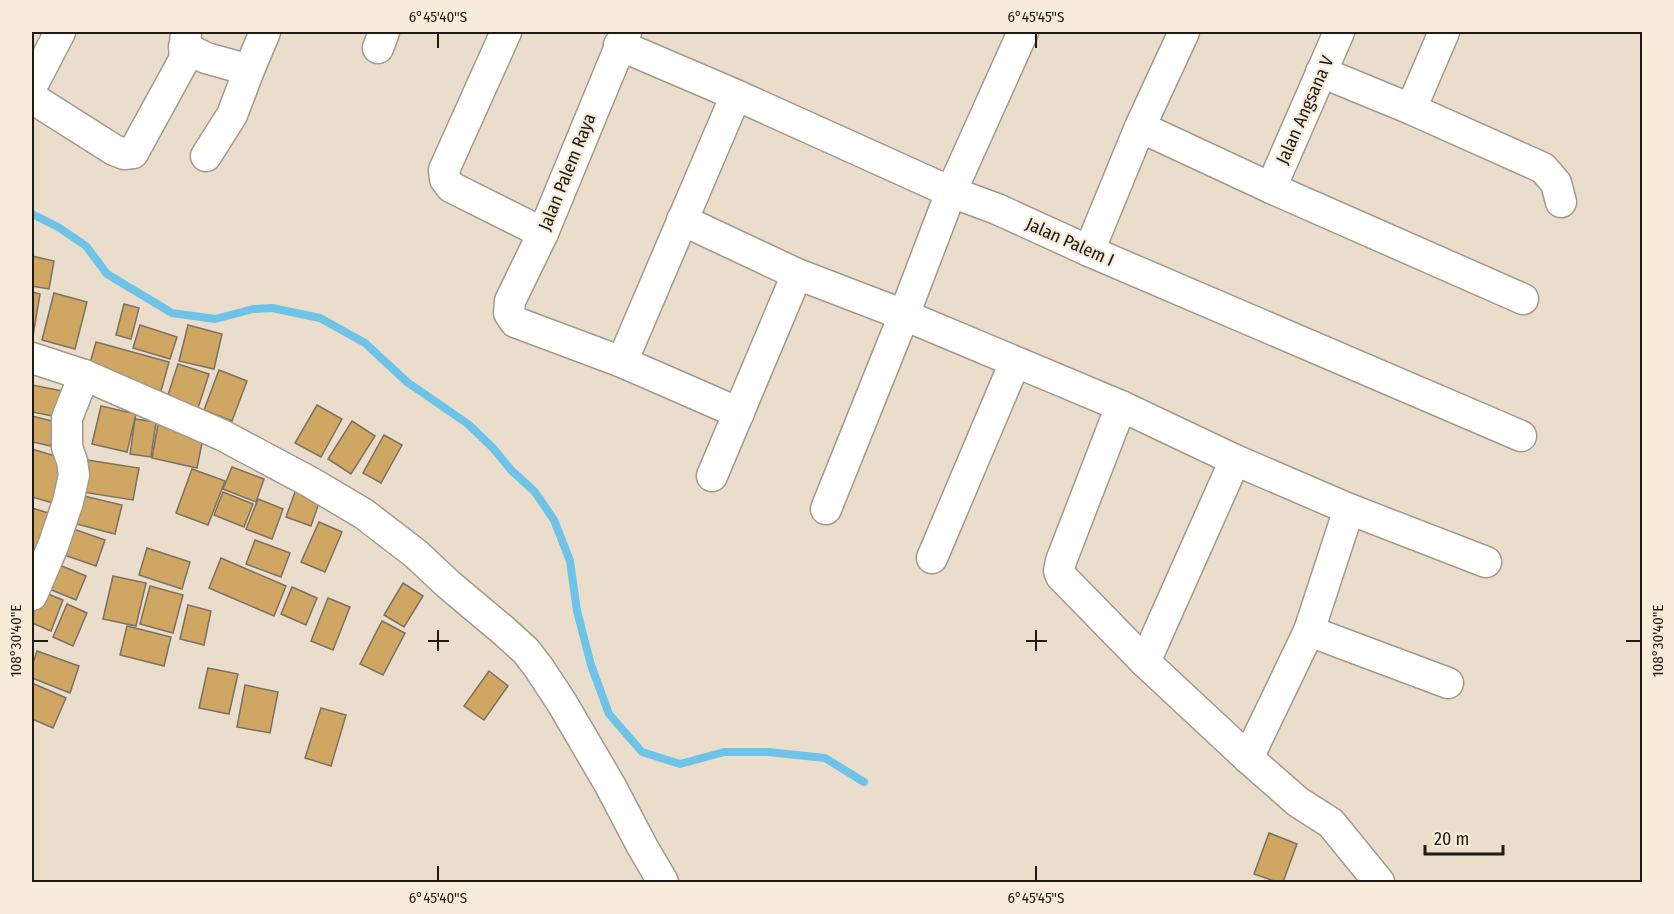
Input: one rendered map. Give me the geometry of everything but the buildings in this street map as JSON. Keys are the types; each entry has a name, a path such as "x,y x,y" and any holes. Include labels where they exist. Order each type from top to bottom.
{"street":[{"path":"32,86 60,32"},
{"path":"206,156 232,115 265,32"},
{"path":"506,32 444,170 445,179 451,186 543,233"},
{"path":"826,509 951,192 1023,32"},
{"path":"1089,251 1140,127 1184,32"},
{"name":"Jalan Angsana V","path":"1271,188 1339,32"},
{"path":"1411,109 1438,34"},
{"name":"Jalan Palem Raya","path":"622,362 515,322 509,313 510,301 543,233 623,38"},
{"name":"Jalan Palem I","path":"623,38 736,95 951,192 997,209 1089,251 1521,436"},
{"path":"185,39 206,58 249,70"},
{"path":"32,98 114,150 124,154 133,153 179,72 184,60 185,39"},
{"path":"1321,72 1543,168 1556,183 1561,202"},
{"path":"736,95 622,362 739,413"},
{"path":"1140,127 1271,188 1523,299"},
{"path":"682,220 797,274 904,315 1121,406 1235,460 1349,509 1486,562"},
{"path":"712,476 797,274"},
{"path":"32,358 84,375 222,435 364,514 416,554 526,651 539,668 610,785 663,882"},
{"path":"932,558 1016,362"},
{"path":"32,595 68,502 74,475 67,447 67,418 84,375"},
{"path":"1121,406 1061,561 1059,571 1061,576 1145,662 1248,758 1298,802 1331,823 1378,882"},
{"path":"1145,662 1235,460"},
{"path":"1248,758 1309,631 1349,509"},
{"path":"1309,631 1448,683"}],"waterway":[{"path":"32,214 58,227 86,246 107,274 172,313 215,319 253,309 272,308 320,318 365,343 407,382 468,424 535,492 554,520 570,561 577,611 591,665 609,714 642,752 680,764 724,752 768,752 825,758 864,782"}]}
